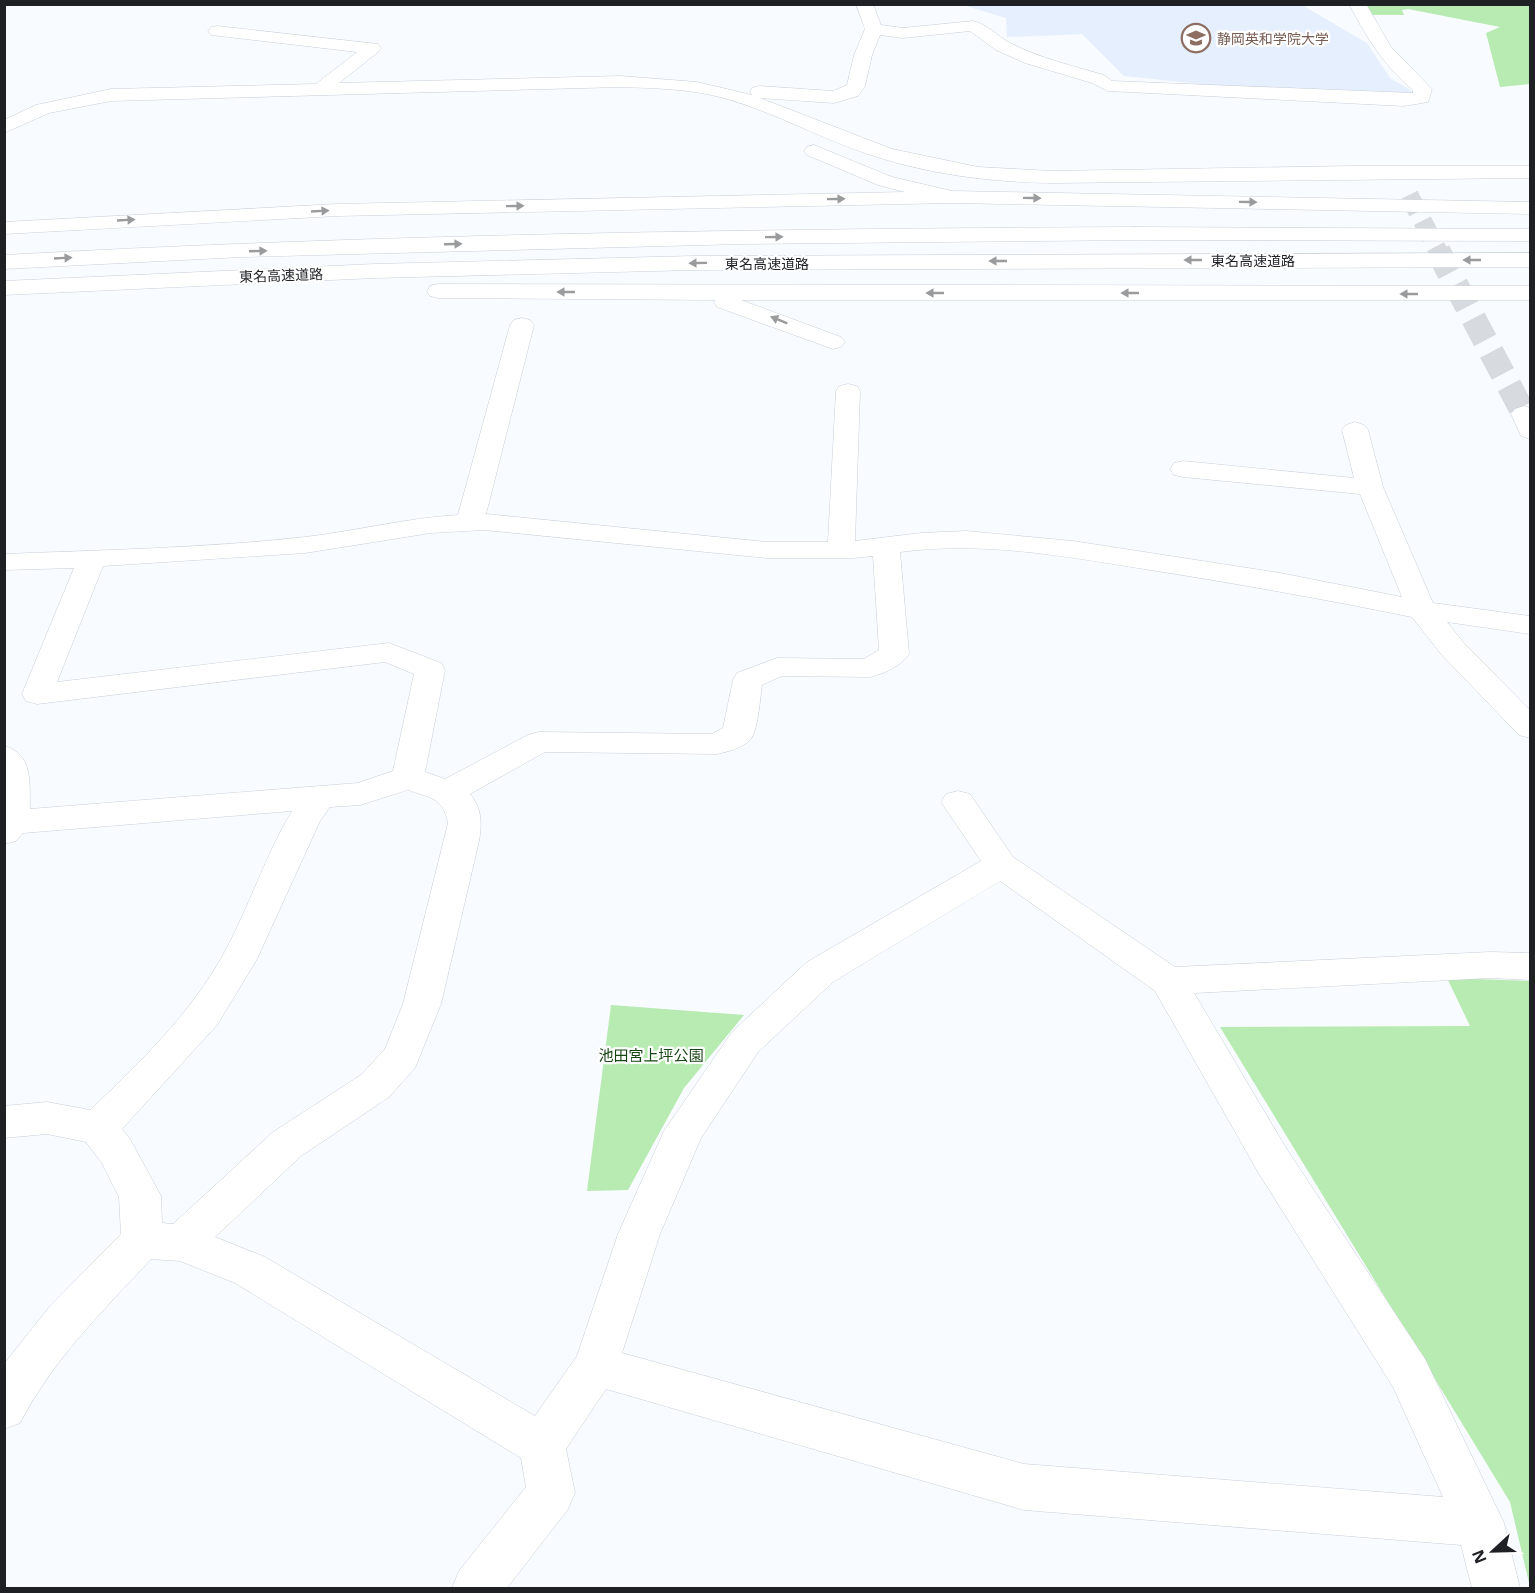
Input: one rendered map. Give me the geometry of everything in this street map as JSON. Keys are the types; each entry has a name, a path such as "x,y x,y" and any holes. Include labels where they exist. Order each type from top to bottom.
{"main road":[{"path":"726,93 757,92 834,97 851,92 856,86 863,55 874,29 864,4"},
{"path":"874,29 903,33 973,26 1002,46 1031,59 1098,79 1108,86 1421,98 1423,88 1407,78 1373,36 1357,4"},
{"path":"217,31 372,48 322,88"},
{"path":"4,127 43,109 111,95 605,81 673,84 726,93 782,111 890,154 941,167 980,173 1053,176 1395,170 1530,172"},
{"path":"814,151 885,181 952,197"},
{"path":"1395,170 1409,195"},
{"path":"4,228 337,210 952,197 1530,208"},
{"name":"東名高速道路","path":"4,262 343,248 690,238 1034,234 1530,235"},
{"name":"東名高速道路","path":"4,288 375,272 694,263 1530,260"},
{"path":"4,295 396,291 1530,293"},
{"path":"597,293 687,296 720,300 770,316 833,342"},
{"path":"470,523 522,326"},
{"path":"841,550 848,391"},
{"path":"1355,430 1370,488 1422,610 1452,648 1530,728"},
{"path":"1183,469 1370,488"},
{"path":"4,562 305,545 431,525 484,522 767,550 841,550 921,541 966,539 1073,549 1280,582 1422,610 1530,625"},
{"path":"448,792 539,742 717,744 738,734 748,680 777,667 870,668 894,654 886,546"},
{"path":"93,558 37,694 389,652 430,670 408,778"},
{"path":"4,756 11,764 12,771 9,828 360,794 408,778 448,792 461,805 465,823 422,1004 402,1057 375,1086 287,1144 229,1196 162,1241 59,1327 18,1380 4,1408"},
{"path":"98,1128 130,1097 204,1015 239,959 305,817 320,798"},
{"path":"958,802 1002,865 1168,981 1272,1160 1409,1373 1480,1523 1496,1588"},
{"path":"476,1588 551,1493 542,1446 596,1366 639,1234 684,1131 745,1042 820,972 1002,865"},
{"path":"1168,981 1490,965 1530,966"},
{"path":"4,1122 47,1118 98,1128 116,1151 162,1241 250,1270 542,1446"},
{"path":"596,1366 1024,1487 1480,1523"}],"shaded area":[{"path":"963,5 1302,5 1367,43 1390,78 1412,91 1410,96 1238,88 1124,76 1082,34 1007,37 1006,18"}],"green space":[{"path":"1365,5 1530,5 1530,84 1500,87 1486,33 1500,27 1408,9 1402,10 1404,15 1373,15"},
{"path":"1447,978 1530,981 1530,1587 1510,1502 1220,1027 1470,1026"},
{"name":"池田宮上坪公園","path":"611,1005 744,1015 684,1088 628,1190 587,1191"}],"tunnel":[{"path":"1409,195 1439,253"},
{"path":"1438,251 1524,414"}],"place":[{"name":"静岡英和学院大学","path":"1196,38"}]}
